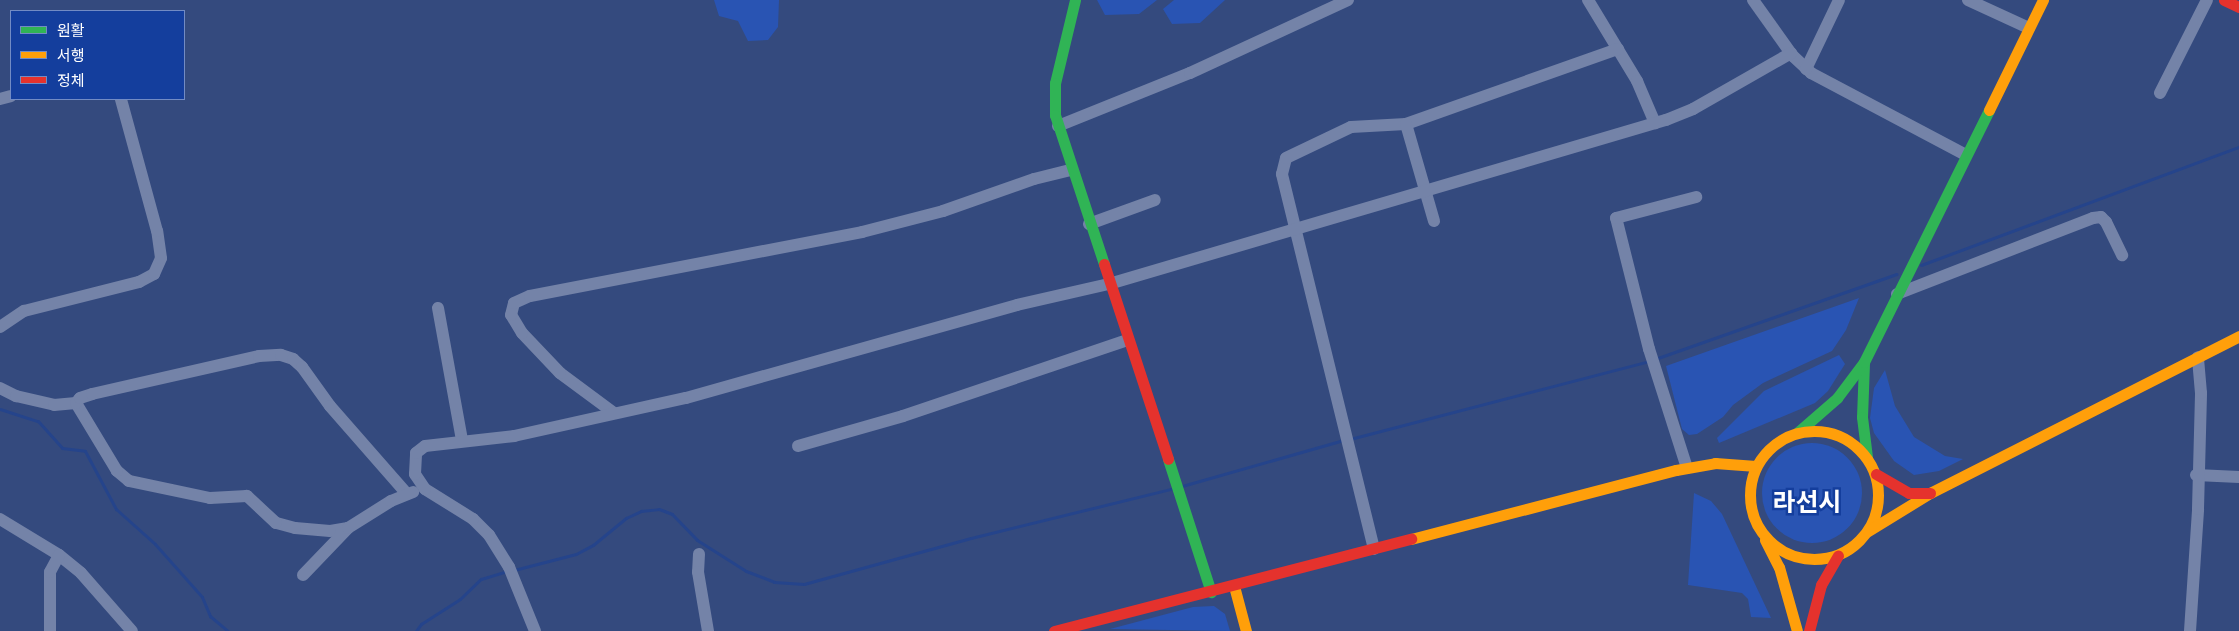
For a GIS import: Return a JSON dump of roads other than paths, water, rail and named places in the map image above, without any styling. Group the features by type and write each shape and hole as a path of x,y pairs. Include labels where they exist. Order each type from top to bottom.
{"main road":[{"path":"1075,0 1055,83 1058,126 1211,592"},
{"path":"1797,631 1779,567 1753,518 1749,501 1756,466 1767,450 1798,432 1837,398 1864,362 1914,258 2044,0"},
{"path":"2224,0 2239,7"},
{"path":"1762,534 1777,549 1796,557 1817,560 1838,555 1855,545 1868,531 1930,493 2239,336"},
{"path":"1864,362 1862,417 1866,456"},
{"path":"1798,432 1817,430 1836,434 1853,443 1866,456 1876,474 1879,493 1876,513 1868,531"},
{"path":"1054,631 1687,468 1715,463 1756,466"},
{"path":"1876,474 1909,493 1930,493"},
{"path":"1809,631 1821,585 1838,555"},
{"path":"1234,586 1246,631"}],"street":[{"path":"1058,126 1190,73 1348,0"},
{"path":"1588,0 1637,81 1656,123"},
{"path":"1753,0 1791,53 1806,69 1966,155"},
{"path":"1806,69 1839,0"},
{"path":"1968,0 2029,28"},
{"path":"2160,93 2207,0"},
{"path":"1374,549 1344,434 1282,174 1286,158 1351,127 1406,124 1618,49"},
{"path":"535,631 511,572 489,535 473,519 425,489 413,465 416,453 425,446 462,440 514,436 686,398 1017,305 1109,284 1656,123 1694,109 1791,53"},
{"path":"0,327 24,311 139,282 154,274 161,258 157,231 121,100"},
{"path":"1406,124 1434,221"},
{"path":"614,413 560,373 522,333 511,316 514,303 539,294 862,232 943,212 1034,179 1071,170"},
{"path":"1687,468 1649,349 1616,218 1696,197"},
{"path":"1089,224 1155,200"},
{"path":"1897,294 2093,218 2101,217 2106,222 2122,255"},
{"path":"438,308 462,440"},
{"path":"798,446 903,416 1128,340"},
{"path":"0,388 16,396 54,405 76,403 80,398 92,394 260,356 281,355 293,359 302,367 330,406 407,494"},
{"path":"2190,631 2198,510 2196,475 2201,393 2198,357"},
{"path":"76,403 117,472 129,481 210,498 247,496 276,522 295,528 330,531 348,528"},
{"path":"2196,475 2239,477"},
{"path":"303,574 348,528 407,494 425,489"},
{"path":"0,519 59,555 81,573 132,631"},
{"path":"700,554 700,596 708,631"},
{"path":"50,631 50,572 59,555"}],"waterway":[{"path":"1921,265 2239,147"},
{"path":"1655,359 1897,274"},
{"path":"1350,439 1649,361"},
{"path":"0,409 38,421 62,448 85,451 116,509 155,544 202,597 210,616 228,631"},
{"path":"1182,486 1344,440"},
{"path":"514,570 576,554 593,545 626,518 641,511 659,509 672,514 697,540 746,571 774,582 804,584 971,538 1171,489"},
{"path":"416,631 421,624 460,599 481,579 508,571"}],"district":[{"name":"라선시","path":"1807,502"}]}
